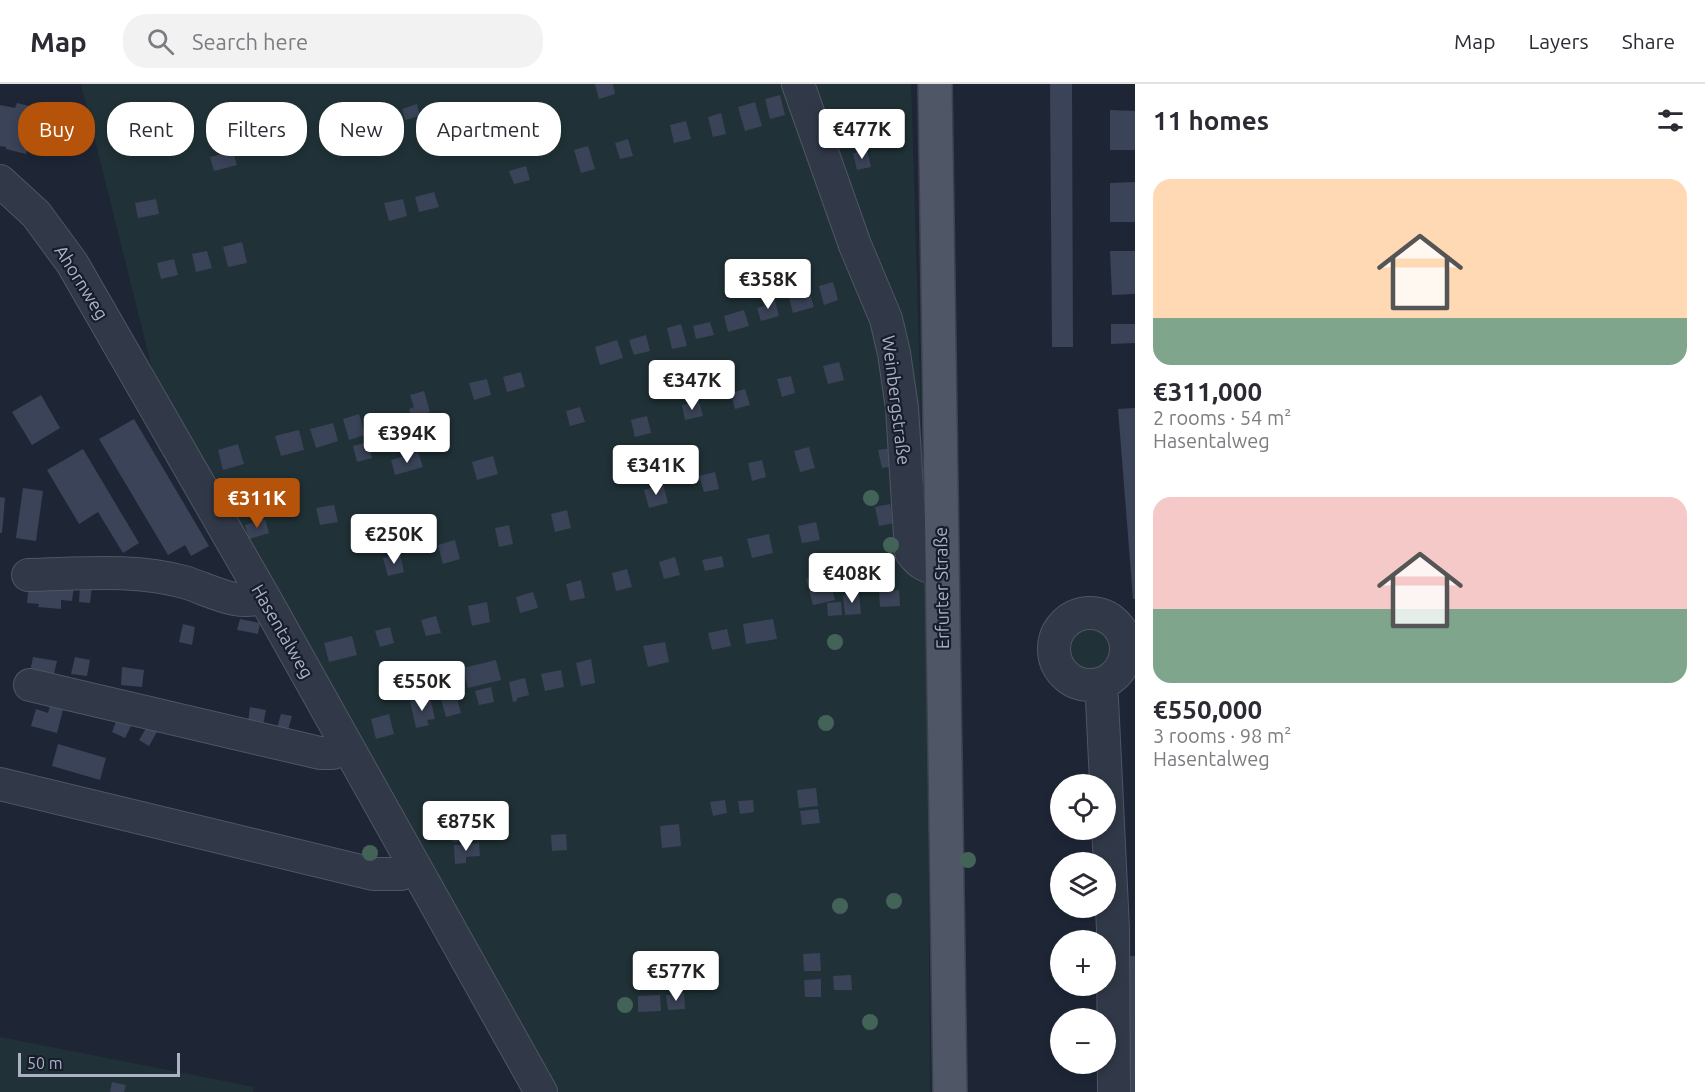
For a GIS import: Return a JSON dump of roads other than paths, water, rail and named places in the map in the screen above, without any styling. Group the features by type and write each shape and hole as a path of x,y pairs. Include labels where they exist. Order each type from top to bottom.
{"main road":[{"name":"Erfurter Straße","path":"935,84 950,1092"}],"street":[{"name":"Weinbergstraße","path":"798,84 855,244 886,319 894,353 902,408 911,552 919,563 930,568 941,568"},
{"name":"Ahornweg","path":"0,181 18,195 59,243 108,323 147,396"},
{"name":"Hasentalweg","path":"147,396 264,597 541,1092"},
{"path":"28,575 124,573 183,582 235,600 252,601 264,597"},
{"path":"1088,614 1105,617 1117,626 1130,645 1118,671 1110,679 1100,684 1090,685 1073,681 1060,668 1054,651 1058,633 1071,620 1088,614"},
{"path":"1100,684 1124,929 1114,1092"},
{"path":"30,685 320,753 333,753 347,746"},
{"path":"0,784 373,874 401,874 415,868"}]}
